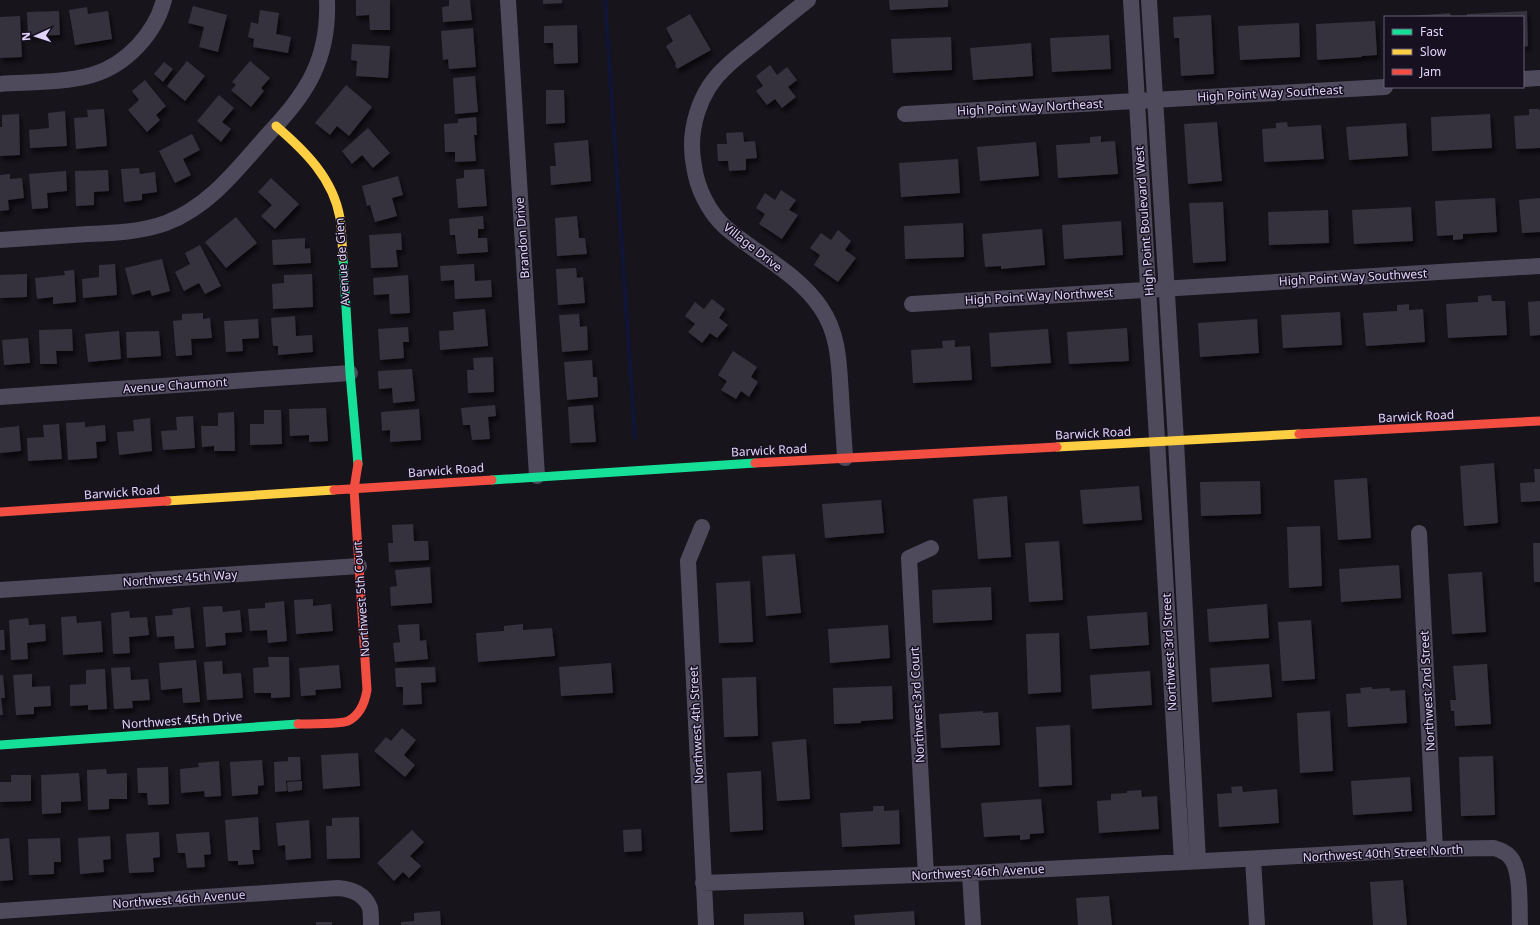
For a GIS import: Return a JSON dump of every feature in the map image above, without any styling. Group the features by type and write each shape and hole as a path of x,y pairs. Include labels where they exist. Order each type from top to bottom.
{"street":[{"path":"0,84 75,79 110,67 126,57 140,44 151,29 164,0"},
{"path":"0,240 123,232 145,229 166,223 186,214 204,202 221,187 276,126 303,93 313,74 321,53 326,32 326,0"},
{"name":"Brandon Drive","path":"508,0 537,476"},
{"name":"Village Drive","path":"808,0 725,67 713,82 703,98 696,116 692,139 692,158 695,176 702,194 711,210 719,220 738,238 796,281 822,308 836,343 839,362 845,458"},
{"name":"High Point Boulevard West","path":"1130,0 1158,442"},
{"name":"High Point Boulevard West","path":"1149,0 1176,441"},
{"path":"1524,79 1540,78"},
{"name":"High Point Way Southeast","path":"1155,100 1384,87"},
{"name":"High Point Way Northeast","path":"905,114 1155,100"},
{"name":"Avenue de Gien","path":"276,126 318,166 328,182 336,200 340,218 354,421 348,444 349,469 354,489"},
{"name":"High Point Way Southwest","path":"1166,289 1540,266"},
{"name":"High Point Way Northwest","path":"912,304 1166,289"},
{"name":"Avenue Chaumont","path":"0,397 350,373"},
{"name":"Barwick Road","path":"0,512 537,476 1540,421"},
{"name":"Northwest 3rd Street","path":"1176,441 1198,861"},
{"name":"Northwest 3rd Street","path":"1158,442 1182,862"},
{"name":"Northwest 5th Court","path":"354,489 367,690 366,700 362,709"},
{"name":"Northwest 4th Street","path":"702,527 688,561 706,925"},
{"name":"Northwest 2nd Street","path":"1419,533 1436,849"},
{"name":"Northwest 3rd Court","path":"926,875 909,558 931,548"},
{"name":"Northwest 45th Way","path":"0,590 359,566"},
{"name":"Northwest 45th Drive","path":"0,745 347,721 362,709"},
{"name":"Northwest 40th Street North","path":"1253,859 1436,849 1494,848 1503,851 1510,857 1515,865 1517,874 1520,925"},
{"path":"1253,859 1257,925"},
{"name":"Northwest 46th Avenue","path":"703,883 926,875 1253,859"},
{"path":"970,873 973,925"},
{"name":"Northwest 46th Avenue","path":"0,911 338,888 349,889 358,893 365,900 370,909 371,925"}],"building":[{"path":"356,0 390,0 390,30 370,30 369,15 356,16"},
{"path":"449,0 470,0 472,20 443,22 442,7 449,6"},
{"path":"543,0 562,0 562,3 543,4"},
{"path":"889,0 948,0 948,7 890,10"},
{"path":"193,6 227,15 218,52 199,47 204,27 188,23"},
{"path":"87,7 88,14 108,11 112,39 75,45 69,10"},
{"path":"260,10 279,13 276,34 291,37 288,53 253,47 254,39 248,37 251,22 258,24"},
{"path":"59,11 60,35 28,36 27,12"},
{"path":"1527,11 1528,46 1524,47 1524,16 1467,16 1467,14"},
{"path":"1450,13 1451,16 1410,16"},
{"path":"690,14 711,50 677,69 676,64 666,46 673,41 666,28"},
{"path":"1211,15 1214,74 1181,76 1179,38 1174,38 1173,17"},
{"path":"20,16 22,57 0,58 0,17"},
{"path":"1375,21 1377,55 1317,60 1316,24"},
{"path":"1299,23 1300,57 1240,60 1238,26"},
{"path":"577,25 578,63 554,64 553,43 544,43 544,26"},
{"path":"473,28 476,67 449,69 448,59 443,60 441,31"},
{"path":"1109,35 1111,69 1052,72 1050,38"},
{"path":"951,37 952,70 893,73 891,39"},
{"path":"1031,43 1033,76 973,80 970,48"},
{"path":"352,44 390,46 388,78 356,76 357,61 351,60"},
{"path":"187,61 205,76 185,101 167,86"},
{"path":"250,61 270,78 261,88 264,91 251,107 231,90 236,85 232,82"},
{"path":"164,62 173,69 163,82 154,74"},
{"path":"770,65 777,75 787,67 797,80 788,87 796,97 782,108 775,99 767,105 756,91 763,86 756,76"},
{"path":"475,76 478,112 455,114 453,78"},
{"path":"145,80 166,106 156,115 160,120 147,132 128,110 139,100 132,91"},
{"path":"346,85 372,107 349,136 337,126 330,135 315,123"},
{"path":"546,90 564,90 565,123 546,124"},
{"path":"219,95 234,108 222,122 231,129 221,142 197,121"},
{"path":"104,109 107,146 76,149 74,118 88,117 87,110"},
{"path":"1529,109 1539,109 1540,111 1540,148 1516,149 1514,116 1529,115"},
{"path":"65,111 67,146 30,148 29,130 49,128 48,113"},
{"path":"19,114 20,155 0,156 0,127 2,127 2,115"},
{"path":"1490,114 1492,148 1432,151 1431,117"},
{"path":"476,117 477,135 474,135 476,161 455,162 455,152 445,152 444,124 458,123 458,119"},
{"path":"1217,122 1222,181 1188,184 1184,124"},
{"path":"1287,122 1288,127 1321,125 1324,159 1264,162 1262,129 1276,128 1276,123"},
{"path":"1406,123 1408,156 1349,160 1346,127"},
{"path":"368,128 390,153 373,168 362,155 352,164 342,151"},
{"path":"743,132 744,142 755,141 757,158 746,159 746,170 729,171 728,161 718,161 717,144 727,144 726,133"},
{"path":"192,134 200,150 183,159 191,175 175,183 159,151"},
{"path":"1101,136 1101,142 1115,141 1118,174 1058,178 1056,145 1090,143 1090,137"},
{"path":"588,140 591,181 551,185 550,166 556,166 554,143"},
{"path":"1036,142 1039,176 980,181 977,147"},
{"path":"958,159 960,193 901,197 899,163"},
{"path":"139,168 140,174 155,172 157,192 142,194 142,200 124,202 121,169"},
{"path":"484,169 487,206 458,208 456,179 464,178 464,170"},
{"path":"108,170 109,191 94,192 94,205 76,206 75,171"},
{"path":"66,171 67,191 47,193 48,208 32,209 29,174"},
{"path":"10,174 10,179 22,178 24,198 8,200 9,210 0,211 0,175"},
{"path":"398,176 403,195 392,198 397,216 375,222 370,205 367,206 362,186"},
{"path":"271,178 299,204 275,229 261,216 272,205 258,192"},
{"path":"781,190 796,200 789,210 798,215 782,239 759,224 765,214 756,208 765,193 775,200"},
{"path":"1495,198 1497,232 1463,234 1463,239 1453,240 1453,235 1437,236 1435,201"},
{"path":"1540,198 1540,232 1522,233 1519,200"},
{"path":"1223,202 1226,261 1193,263 1189,203"},
{"path":"1411,207 1413,241 1354,244 1352,210"},
{"path":"1328,210 1329,243 1269,245 1268,212"},
{"path":"483,216 484,229 478,229 478,238 487,238 488,252 457,254 455,235 450,235 449,219"},
{"path":"577,216 579,238 585,238 587,254 557,256 555,218"},
{"path":"236,217 257,243 226,268 205,242"},
{"path":"1121,221 1123,255 1064,259 1062,225"},
{"path":"963,223 964,257 905,259 904,226"},
{"path":"1042,229 1045,265 1001,269 1001,266 985,267 982,234"},
{"path":"838,230 851,241 845,250 856,258 838,282 814,265 820,255 810,248 821,233 831,240"},
{"path":"401,233 402,250 396,250 398,267 371,268 369,235"},
{"path":"305,238 305,249 310,248 311,263 273,265 272,240"},
{"path":"200,245 221,286 205,294 199,283 184,291 175,272 190,264 185,253"},
{"path":"162,259 170,291 152,296 150,290 132,295 125,268"},
{"path":"115,264 117,295 83,298 82,279 99,277 99,265"},
{"path":"474,264 475,281 491,280 492,297 455,299 454,280 441,281 440,266"},
{"path":"576,268 577,278 583,277 585,303 558,305 556,269"},
{"path":"74,270 76,302 53,304 53,297 37,299 35,278 65,275 64,271"},
{"path":"27,274 27,297 0,298 0,275"},
{"path":"312,274 313,307 273,309 272,284 284,283 284,275"},
{"path":"408,275 410,313 390,314 389,294 374,295 373,278"},
{"path":"1491,295 1492,301 1505,301 1507,335 1448,338 1446,304 1478,302 1478,296"},
{"path":"712,299 725,309 719,318 728,325 717,338 710,333 702,343 688,332 695,324 685,316 695,302 704,309"},
{"path":"1540,301 1540,335 1530,336 1528,302"},
{"path":"1409,304 1409,310 1423,309 1425,342 1366,346 1363,313 1397,311 1397,305"},
{"path":"485,309 488,346 440,350 439,331 454,330 453,312"},
{"path":"1340,312 1342,345 1283,348 1281,315"},
{"path":"203,313 203,319 210,318 212,338 191,339 192,355 176,356 173,321 182,320 182,314"},
{"path":"579,314 580,327 587,326 588,350 562,352 559,315"},
{"path":"295,316 296,336 312,335 313,352 278,355 278,346 273,346 271,318"},
{"path":"258,319 259,338 242,339 243,351 226,352 224,321"},
{"path":"1257,319 1259,353 1200,357 1198,323"},
{"path":"408,327 409,342 403,342 404,358 380,360 378,329"},
{"path":"1127,328 1129,361 1069,364 1067,332"},
{"path":"72,329 73,351 56,351 57,364 40,364 39,330"},
{"path":"1048,329 1051,363 991,367 989,333"},
{"path":"119,331 121,359 88,362 85,334"},
{"path":"159,331 161,356 127,358 126,332"},
{"path":"28,338 30,363 4,365 2,340"},
{"path":"955,340 955,347 970,346 972,380 913,383 911,350 943,348 942,341"},
{"path":"733,351 757,367 751,377 758,382 749,397 741,391 736,399 721,390 727,381 718,375"},
{"path":"493,357 494,392 468,393 467,370 474,370 473,358"},
{"path":"592,360 593,377 597,377 598,397 567,400 564,362"},
{"path":"412,369 415,401 393,403 392,388 379,389 378,371"},
{"path":"495,405 496,416 488,417 490,439 472,440 470,425 463,425 461,408"},
{"path":"593,405 596,442 570,443 568,407"},
{"path":"326,408 328,441 309,442 309,435 290,436 289,409"},
{"path":"419,409 421,440 390,442 390,430 382,431 381,412"},
{"path":"264,410 281,410 282,444 250,445 250,424 264,424"},
{"path":"234,412 235,451 214,451 214,446 202,447 201,426 218,426 218,413"},
{"path":"193,416 195,448 163,450 161,431 177,430 176,417"},
{"path":"150,418 152,451 119,455 117,432 134,431 133,420"},
{"path":"85,422 85,427 105,425 106,441 96,442 97,458 68,460 66,423"},
{"path":"59,424 62,459 28,461 27,438 44,437 43,425"},
{"path":"19,426 21,451 0,453 0,428"},
{"path":"1494,463 1498,523 1464,526 1460,466"},
{"path":"1534,469 1540,469 1540,501 1521,502 1520,483 1535,482"},
{"path":"1367,478 1371,538 1338,540 1334,480"},
{"path":"1260,481 1261,514 1201,516 1200,482"},
{"path":"1139,486 1142,520 1083,524 1080,490"},
{"path":"1007,496 1011,557 978,559 973,499"},
{"path":"881,500 884,533 825,538 822,504"},
{"path":"413,524 414,541 428,541 429,560 389,562 388,543 393,543 392,525"},
{"path":"1320,526 1322,586 1289,588 1287,527"},
{"path":"1059,541 1063,600 1029,602 1025,543"},
{"path":"1533,543 1540,543 1540,582 1534,582"},
{"path":"795,554 801,613 766,616 762,556"},
{"path":"1399,565 1401,598 1341,602 1339,569"},
{"path":"430,567 432,603 391,606 390,587 397,586 395,570"},
{"path":"1482,572 1486,632 1452,634 1448,574"},
{"path":"750,581 753,642 719,643 716,583"},
{"path":"991,587 992,620 933,623 932,590"},
{"path":"313,599 313,606 331,604 333,631 296,634 294,600"},
{"path":"284,601 287,641 268,643 267,630 250,631 248,609 265,608 265,603"},
{"path":"1267,604 1269,638 1209,642 1207,609"},
{"path":"222,606 223,612 240,610 242,632 225,633 226,645 206,647 203,607"},
{"path":"190,607 194,648 175,649 174,636 157,637 155,616 173,615 172,609"},
{"path":"129,611 130,618 147,617 149,635 129,637 130,653 113,654 111,613"},
{"path":"1147,612 1149,645 1090,649 1087,616"},
{"path":"76,616 77,623 101,621 103,652 63,655 61,617"},
{"path":"28,618 29,625 45,624 46,641 27,643 28,659 11,660 9,620"},
{"path":"1311,620 1315,679 1282,681 1278,622"},
{"path":"419,624 420,641 426,640 428,659 395,662 393,643 400,642 398,625"},
{"path":"523,624 523,630 552,628 555,656 478,662 476,633 504,631 504,626"},
{"path":"888,625 890,658 830,663 828,629"},
{"path":"0,630 4,630 5,650 0,650"},
{"path":"1059,633 1061,692 1028,694 1026,634"},
{"path":"268,657 289,657 290,697 271,698 271,693 254,693 253,668 269,667"},
{"path":"196,660 200,702 183,703 182,688 161,690 159,663"},
{"path":"222,661 223,674 241,673 243,698 207,700 204,662"},
{"path":"611,663 613,693 561,696 559,667"},
{"path":"1269,664 1272,697 1212,702 1210,668"},
{"path":"1487,664 1491,724 1455,726 1454,711 1451,711 1450,700 1456,700 1453,666"},
{"path":"339,665 341,688 315,690 316,695 301,696 299,668"},
{"path":"130,667 131,680 148,679 150,700 132,701 133,708 114,709 111,668"},
{"path":"435,667 436,682 421,683 422,704 403,705 403,687 396,687 395,668"},
{"path":"105,669 107,709 88,710 88,705 70,706 70,685 86,684 86,670"},
{"path":"1150,671 1152,705 1092,709 1090,675"},
{"path":"32,674 32,687 50,686 51,706 34,707 34,714 16,715 13,675"},
{"path":"0,675 3,675 5,698 1,698 3,715 0,715"},
{"path":"756,677 758,736 724,737 722,678"},
{"path":"892,686 893,719 861,721 861,723 834,724 833,688"},
{"path":"1372,687 1372,689 1390,688 1390,691 1405,690 1407,723 1348,727 1346,694 1361,693 1360,688"},
{"path":"983,711 983,713 998,712 1000,745 941,748 939,714"},
{"path":"1330,711 1333,771 1300,773 1297,713"},
{"path":"1070,725 1072,785 1039,787 1036,727"},
{"path":"402,728 416,740 404,755 415,765 405,777 374,751 386,737 391,741"},
{"path":"806,739 810,799 777,801 772,742"},
{"path":"358,753 360,786 323,789 321,755"},
{"path":"1493,756 1495,815 1461,816 1459,757"},
{"path":"288,757 300,757 301,780 286,781 287,791 275,792 274,762 288,761"},
{"path":"262,760 264,785 258,786 258,794 232,796 230,762"},
{"path":"219,761 221,796 205,797 204,791 181,793 180,769 199,767 198,763"},
{"path":"168,767 169,804 148,805 147,793 138,793 137,768"},
{"path":"106,769 107,774 127,773 127,799 109,799 109,809 88,810 87,770"},
{"path":"761,771 763,830 730,832 727,773"},
{"path":"79,773 81,801 61,802 61,813 42,814 41,775"},
{"path":"11,775 31,775 31,801 0,802 0,782 11,782"},
{"path":"1410,777 1412,811 1353,815 1351,781"},
{"path":"302,781 302,790 288,792 287,782"},
{"path":"1242,786 1243,792 1277,789 1279,823 1219,827 1217,794 1232,793 1231,787"},
{"path":"1141,790 1142,797 1157,796 1159,829 1099,833 1097,801 1111,800 1111,794"},
{"path":"1041,799 1044,833 1030,834 1030,839 1020,840 1020,835 984,837 981,803"},
{"path":"873,806 884,806 884,811 899,810 900,844 842,847 840,813 873,811"},
{"path":"258,817 260,850 252,850 254,864 238,865 238,861 228,861 225,820"},
{"path":"359,817 360,858 327,859 326,826 332,826 332,818"},
{"path":"309,820 311,858 286,860 285,845 278,846 276,823"},
{"path":"641,829 642,851 624,852 623,830"},
{"path":"412,830 424,842 410,856 421,866 409,878 403,872 394,881 377,863"},
{"path":"159,832 160,857 153,858 154,872 129,873 126,834"},
{"path":"209,832 211,854 204,855 205,867 187,868 185,853 178,853 176,834"},
{"path":"110,836 111,859 103,860 104,872 80,874 78,838"},
{"path":"9,838 13,880 0,881 0,839"},
{"path":"60,838 61,862 54,862 54,874 29,875 28,839"},
{"path":"1403,880 1407,925 1373,925 1370,882"},
{"path":"1109,896 1112,925 1078,925 1076,898"},
{"path":"440,911 441,925 401,925 401,922 414,921 414,913"},
{"path":"914,911 915,925 855,925 854,915"},
{"path":"803,912 804,925 744,925 744,914"},
{"path":"316,922 332,922 332,925 316,925"}],"waterway":[{"path":"605,0 635,438"}],"traffic: fast":[{"path":"343,258 350,373 358,464"},
{"path":"492,480 755,463"},
{"path":"0,745 298,724"}],"traffic: slow":[{"path":"276,126 297,145 316,166 331,190 340,218 343,258"},
{"path":"1057,447 1299,434"},
{"path":"167,501 334,490"}],"traffic: jam":[{"path":"1299,434 1540,421"},
{"path":"755,463 1057,447"},
{"path":"298,724 348,721 359,712 366,695 367,690 354,489 358,464"},
{"path":"334,490 492,480"},
{"path":"0,512 167,501"}]}
